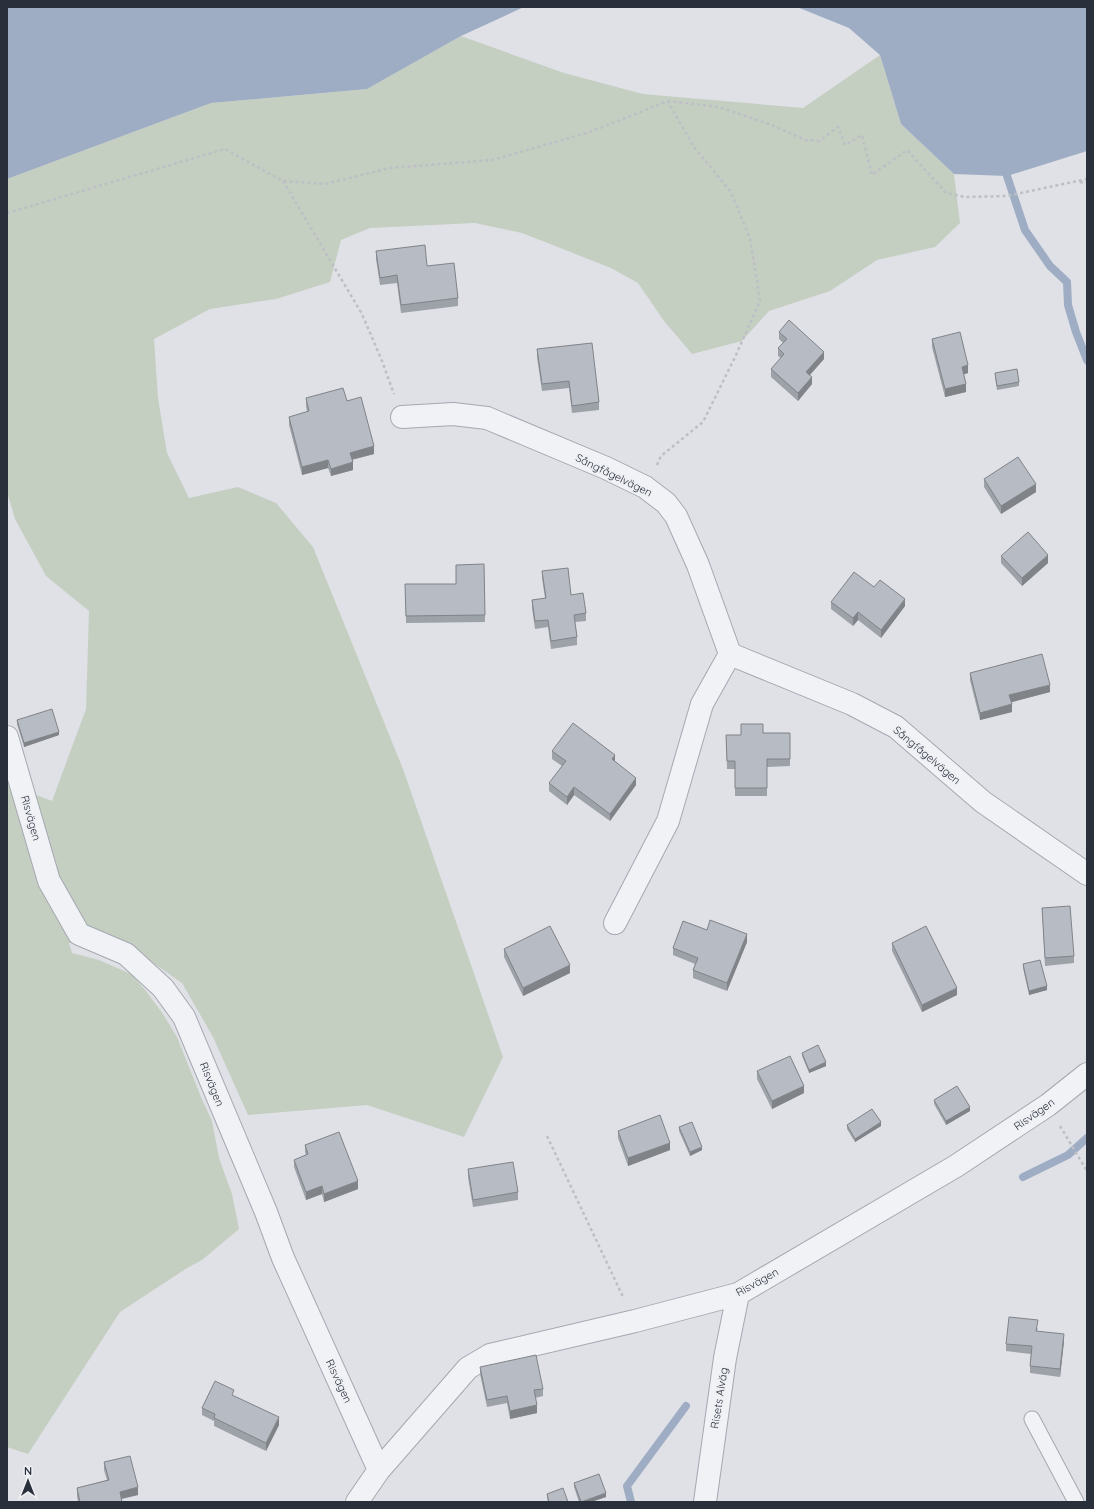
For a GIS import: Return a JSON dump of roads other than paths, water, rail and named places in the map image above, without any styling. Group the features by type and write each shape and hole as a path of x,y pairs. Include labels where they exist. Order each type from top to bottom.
{"street":[{"name":"Sångfågelvägen","path":"402,417 453,414 487,418 606,468 645,488 666,503 676,516 698,564 730,654 852,704 896,728 983,802 1087,874"},
{"path":"615,923 668,821 702,704 730,654"},
{"name":"Risvägen","path":"7,736 49,881 78,934 126,954 163,988 184,1017 266,1212 283,1258 380,1470"},
{"name":"Risvägen","path":"357,1502 380,1470 468,1368 490,1355 634,1321 738,1294 956,1166 1048,1105 1087,1074"},
{"name":"Risets Alväg","path":"705,1502 723,1373 738,1294"}],"lane":[{"path":"1032,1419 1076,1502"}],"water":[{"path":"7,7 524,7 461,36 367,89 211,103 7,179"},
{"path":"797,7 1087,7 1087,151 1007,176 954,174 901,124 880,55 849,28"}],"waterway":[{"path":"1007,176 1025,230 1050,266 1067,282 1068,305 1076,332 1087,360"},
{"path":"1023,1177 1068,1155 1087,1138"},
{"path":"631,1502 627,1486 686,1406"}]}
